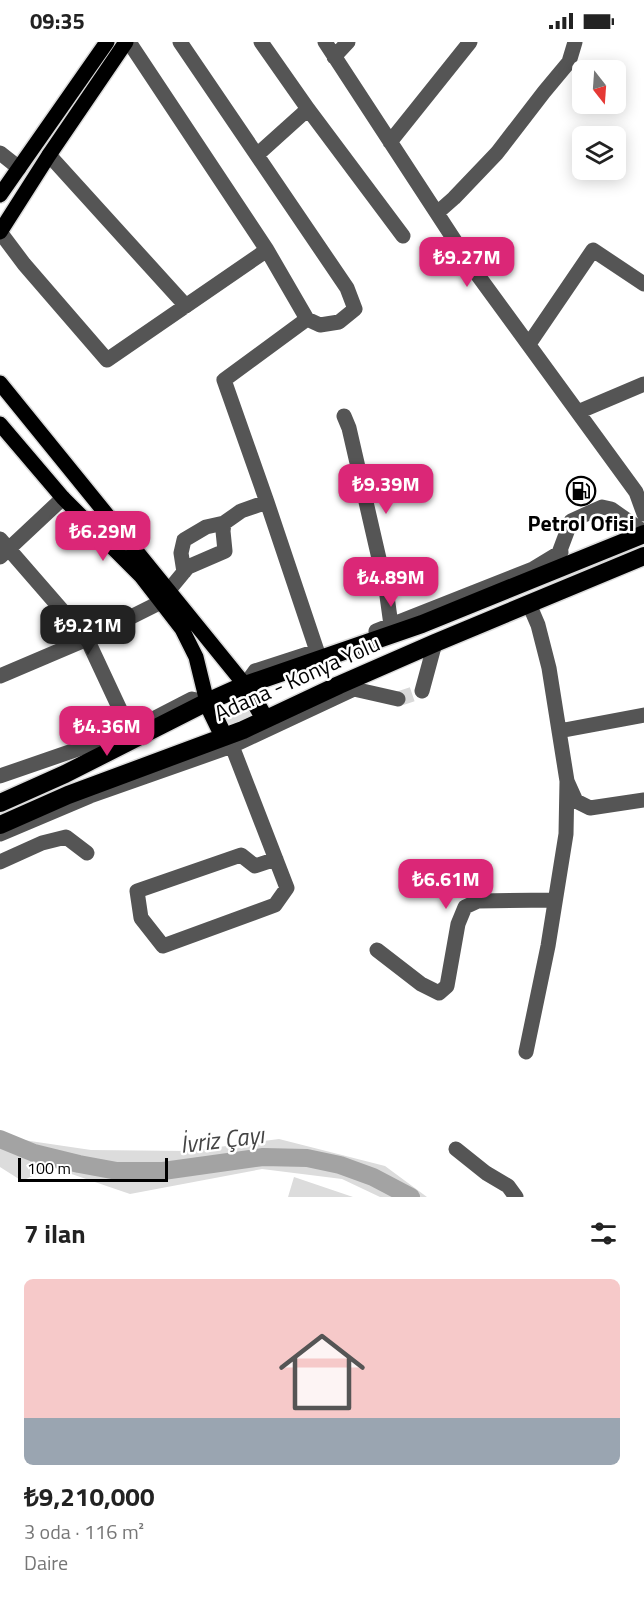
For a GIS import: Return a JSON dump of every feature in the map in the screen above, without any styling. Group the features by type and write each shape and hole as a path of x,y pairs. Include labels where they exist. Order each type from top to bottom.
{"highway":[{"path":"0,803 65,774 245,685 422,624 644,533"},
{"name":"Adana - Konya Yolu","path":"0,825 68,795 228,742 265,719 346,687 435,643 644,556"},
{"path":"245,685 265,719"},
{"path":"207,702 228,742"}],"main road":[{"path":"0,195 107,42"},
{"path":"0,232 49,155 128,42"},
{"path":"0,383 165,596 245,685"},
{"path":"0,424 63,498 141,576 165,596 196,657 207,702"}],"street":[{"path":"128,42 267,250 307,319 320,326 339,322 355,309 347,288 180,42"},
{"path":"261,42 403,236"},
{"path":"325,42 474,270 636,492 644,514"},
{"path":"334,57 348,42"},
{"path":"390,142 470,42"},
{"path":"569,62 575,42"},
{"path":"436,213 454,198 497,153 585,42"},
{"path":"256,155 308,109"},
{"path":"0,153 18,168"},
{"path":"49,155 186,306"},
{"path":"0,232 24,264 107,360 267,250"},
{"path":"529,344 593,250 644,284"},
{"path":"307,319 224,380 317,651"},
{"path":"578,412 644,384"},
{"path":"344,416 350,428 379,556 391,626"},
{"path":"63,498 3,548 87,639 130,731"},
{"path":"184,572 181,553 184,540 207,527 224,523 241,511 267,502"},
{"path":"551,573 571,522 602,507 611,509 644,533"},
{"path":"0,676 87,639 165,596 188,567 225,551 222,531 224,523"},
{"path":"245,685 255,671 391,626 533,569 561,552"},
{"path":"526,1052 548,946 566,834 567,781 549,668 538,625 529,604"},
{"path":"422,691 435,643"},
{"path":"0,834 228,742 346,687 398,699"},
{"path":"0,776 130,731 192,699 207,702"},
{"path":"559,731 644,715"},
{"path":"228,742 276,860 287,888 275,905 163,946 141,918 137,891 241,855 255,866 276,860"},
{"path":"567,781 576,801 590,808 644,800"},
{"path":"0,862 42,843 66,837 87,853"},
{"path":"377,950 421,984 439,993 447,986 458,924 465,907 478,901 555,900"},
{"path":"456,1149 486,1173 508,1186 516,1197"}],"shaded area":[{"path":"237,700 246,704 250,713 246,722 237,726 228,722 224,713 228,704"},
{"path":"0,1135 91,1150 189,1151 279,1139 385,1166 427,1197 380,1197 342,1179 262,1169 130,1194 51,1167 22,1181 0,1167"},
{"path":"294,1177 353,1197 288,1197"}],"waterway":[{"name":"İvriz Çayı","path":"0,1139 34,1153 117,1171 163,1171 263,1157 307,1158 340,1165 373,1177 411,1197"}],"tunnel":[{"path":"398,699 422,691"}],"place":[{"name":"Petrol Ofisi","path":"581,491"}]}
